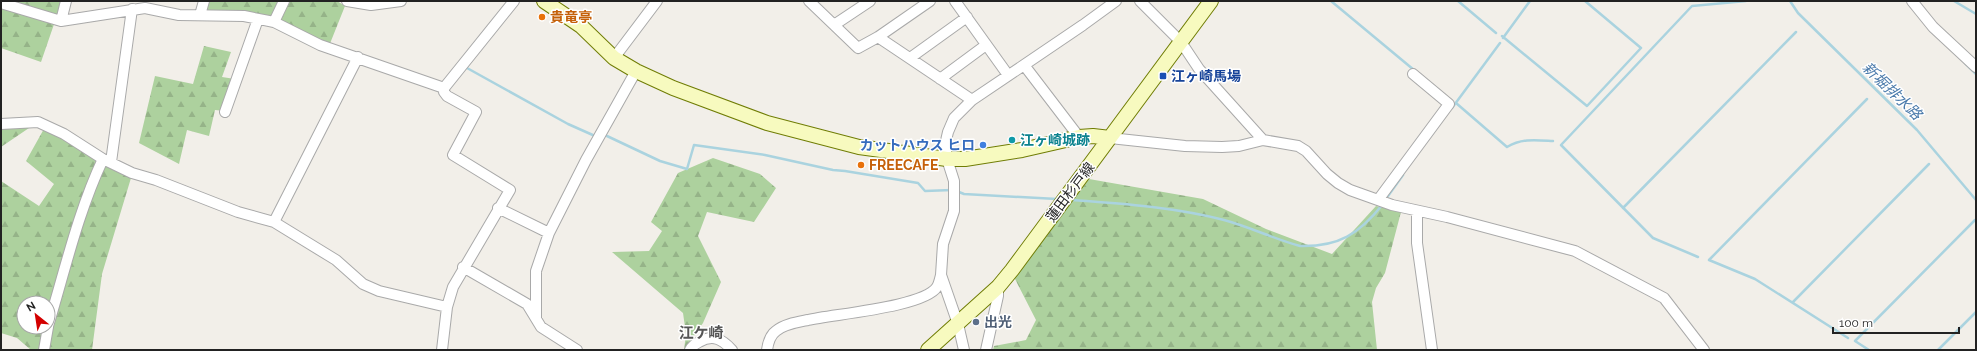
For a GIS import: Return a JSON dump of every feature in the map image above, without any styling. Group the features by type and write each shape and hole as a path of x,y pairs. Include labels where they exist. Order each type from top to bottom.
{"street":[{"path":"61,21 66,1"},
{"path":"200,15 204,1"},
{"path":"274,22 284,1"},
{"path":"346,1 372,5 401,1"},
{"path":"444,88 514,1"},
{"path":"544,1 581,26 614,58 636,71 673,88 767,123 859,148 947,159 978,158 1079,137 1093,136 1185,146 1239,146 1263,140 1298,146 1306,151 1338,183 1378,200 1575,251 1664,298 1704,350"},
{"path":"614,58 657,1"},
{"path":"809,1 858,48 878,37 930,1"},
{"path":"834,25 870,1"},
{"path":"956,1 1008,75"},
{"path":"767,350 770,339 775,331 785,326 830,315 870,310 918,300 930,294 938,287 941,276 942,244 954,211 954,181 947,159 945,145 948,132 954,118 972,100 1084,25 1116,1"},
{"path":"1140,1 1181,42 1199,69 1263,140"},
{"name":"蓮田杉戸線","path":"928,350 998,286 1211,1"},
{"path":"1912,1 1932,28 1976,67"},
{"path":"1,3 61,21 132,9 146,4 179,15 244,16 274,22 320,45 444,88"},
{"path":"56,298 77,223 92,183 107,161 132,9"},
{"path":"910,58 967,17"},
{"path":"225,112 258,19"},
{"path":"878,37 972,100"},
{"path":"940,79 986,45"},
{"path":"274,222 358,58"},
{"path":"1024,65 1079,137"},
{"path":"536,318 536,272 549,233 586,160 636,71"},
{"path":"1378,200 1449,104 1413,74"},
{"path":"442,350 446,307 453,287 463,267 510,190 453,155 476,112 447,96 444,92 444,88"},
{"path":"1,124 38,122 64,134 107,161 132,173 238,212 274,222 336,260 363,284 379,291 446,307"},
{"path":"498,208 549,233"},
{"path":"1417,210 1417,243 1432,350"},
{"path":"463,267 527,304 541,327 577,350"},
{"path":"941,276 958,324 964,350"},
{"path":"986,350 998,296 998,286"},
{"path":"44,350 46,335"},
{"path":"690,350 692,346 707,338 716,337 724,341 732,350"}],"green space":[{"path":"1,1 62,1 41,62 1,48"},
{"path":"206,1 337,1 345,6 329,46 279,21 204,11"},
{"path":"204,46 231,52 222,77 235,79 225,111 215,110 209,136 187,130 179,164 139,143 155,76 193,84"},
{"path":"45,127 131,178 102,274 92,350 31,350 17,338 1,333 1,181 39,206 54,184 26,161"},
{"path":"1,128 29,128 1,147"},
{"path":"713,158 760,174 776,188 754,222 707,212 698,236 721,282 703,323 684,350 686,334 683,313 612,252 649,251 662,231 651,222 678,173"},
{"path":"1089,179 1203,199 1266,229 1332,254 1376,206 1401,212 1385,273 1376,288 1372,302 1377,350 993,350 994,346 1026,340 1036,320 1014,277"}],"waterway":[{"path":"1331,1 1414,70"},
{"path":"1458,1 1496,33"},
{"path":"1503,38 1530,1"},
{"path":"1502,36 1587,106 1641,48 1585,1"},
{"path":"1698,257 1653,238 1561,145 1692,6 1746,1"},
{"name":"新堀排水路","path":"1790,1 1798,13 1917,130 1976,200"},
{"path":"1954,1 1976,14"},
{"path":"1623,208 1796,32"},
{"path":"1452,108 1500,43"},
{"path":"1965,63 1976,74"},
{"path":"467,68 568,124 595,136"},
{"path":"1848,338 1755,279 1709,260 1867,99"},
{"path":"1456,103 1507,147 1524,141 1553,141"},
{"path":"607,136 660,161 687,169 694,145 765,155 833,170 918,183 925,191 952,190"},
{"path":"1793,302 1929,164"},
{"path":"1388,196 1403,175"},
{"path":"959,192 964,194 1057,199"},
{"path":"1073,200 1187,212 1234,223 1300,246 1326,244 1347,237 1365,223 1383,204"},
{"path":"1869,350 1855,341 1975,220"},
{"path":"1938,350 1976,312"}],"place":[{"name":"貴竜亭","path":"542,17"},
{"name":"江ヶ崎馬場","path":"1163,76"},
{"name":"江ヶ崎城跡","path":"1012,140"},
{"name":"カットハウス ヒロ","path":"983,145"},
{"name":"FREECAFE","path":"861,165"},
{"name":"出光","path":"976,322"}],"district":[{"name":"江ケ崎","path":"701,333"}]}
